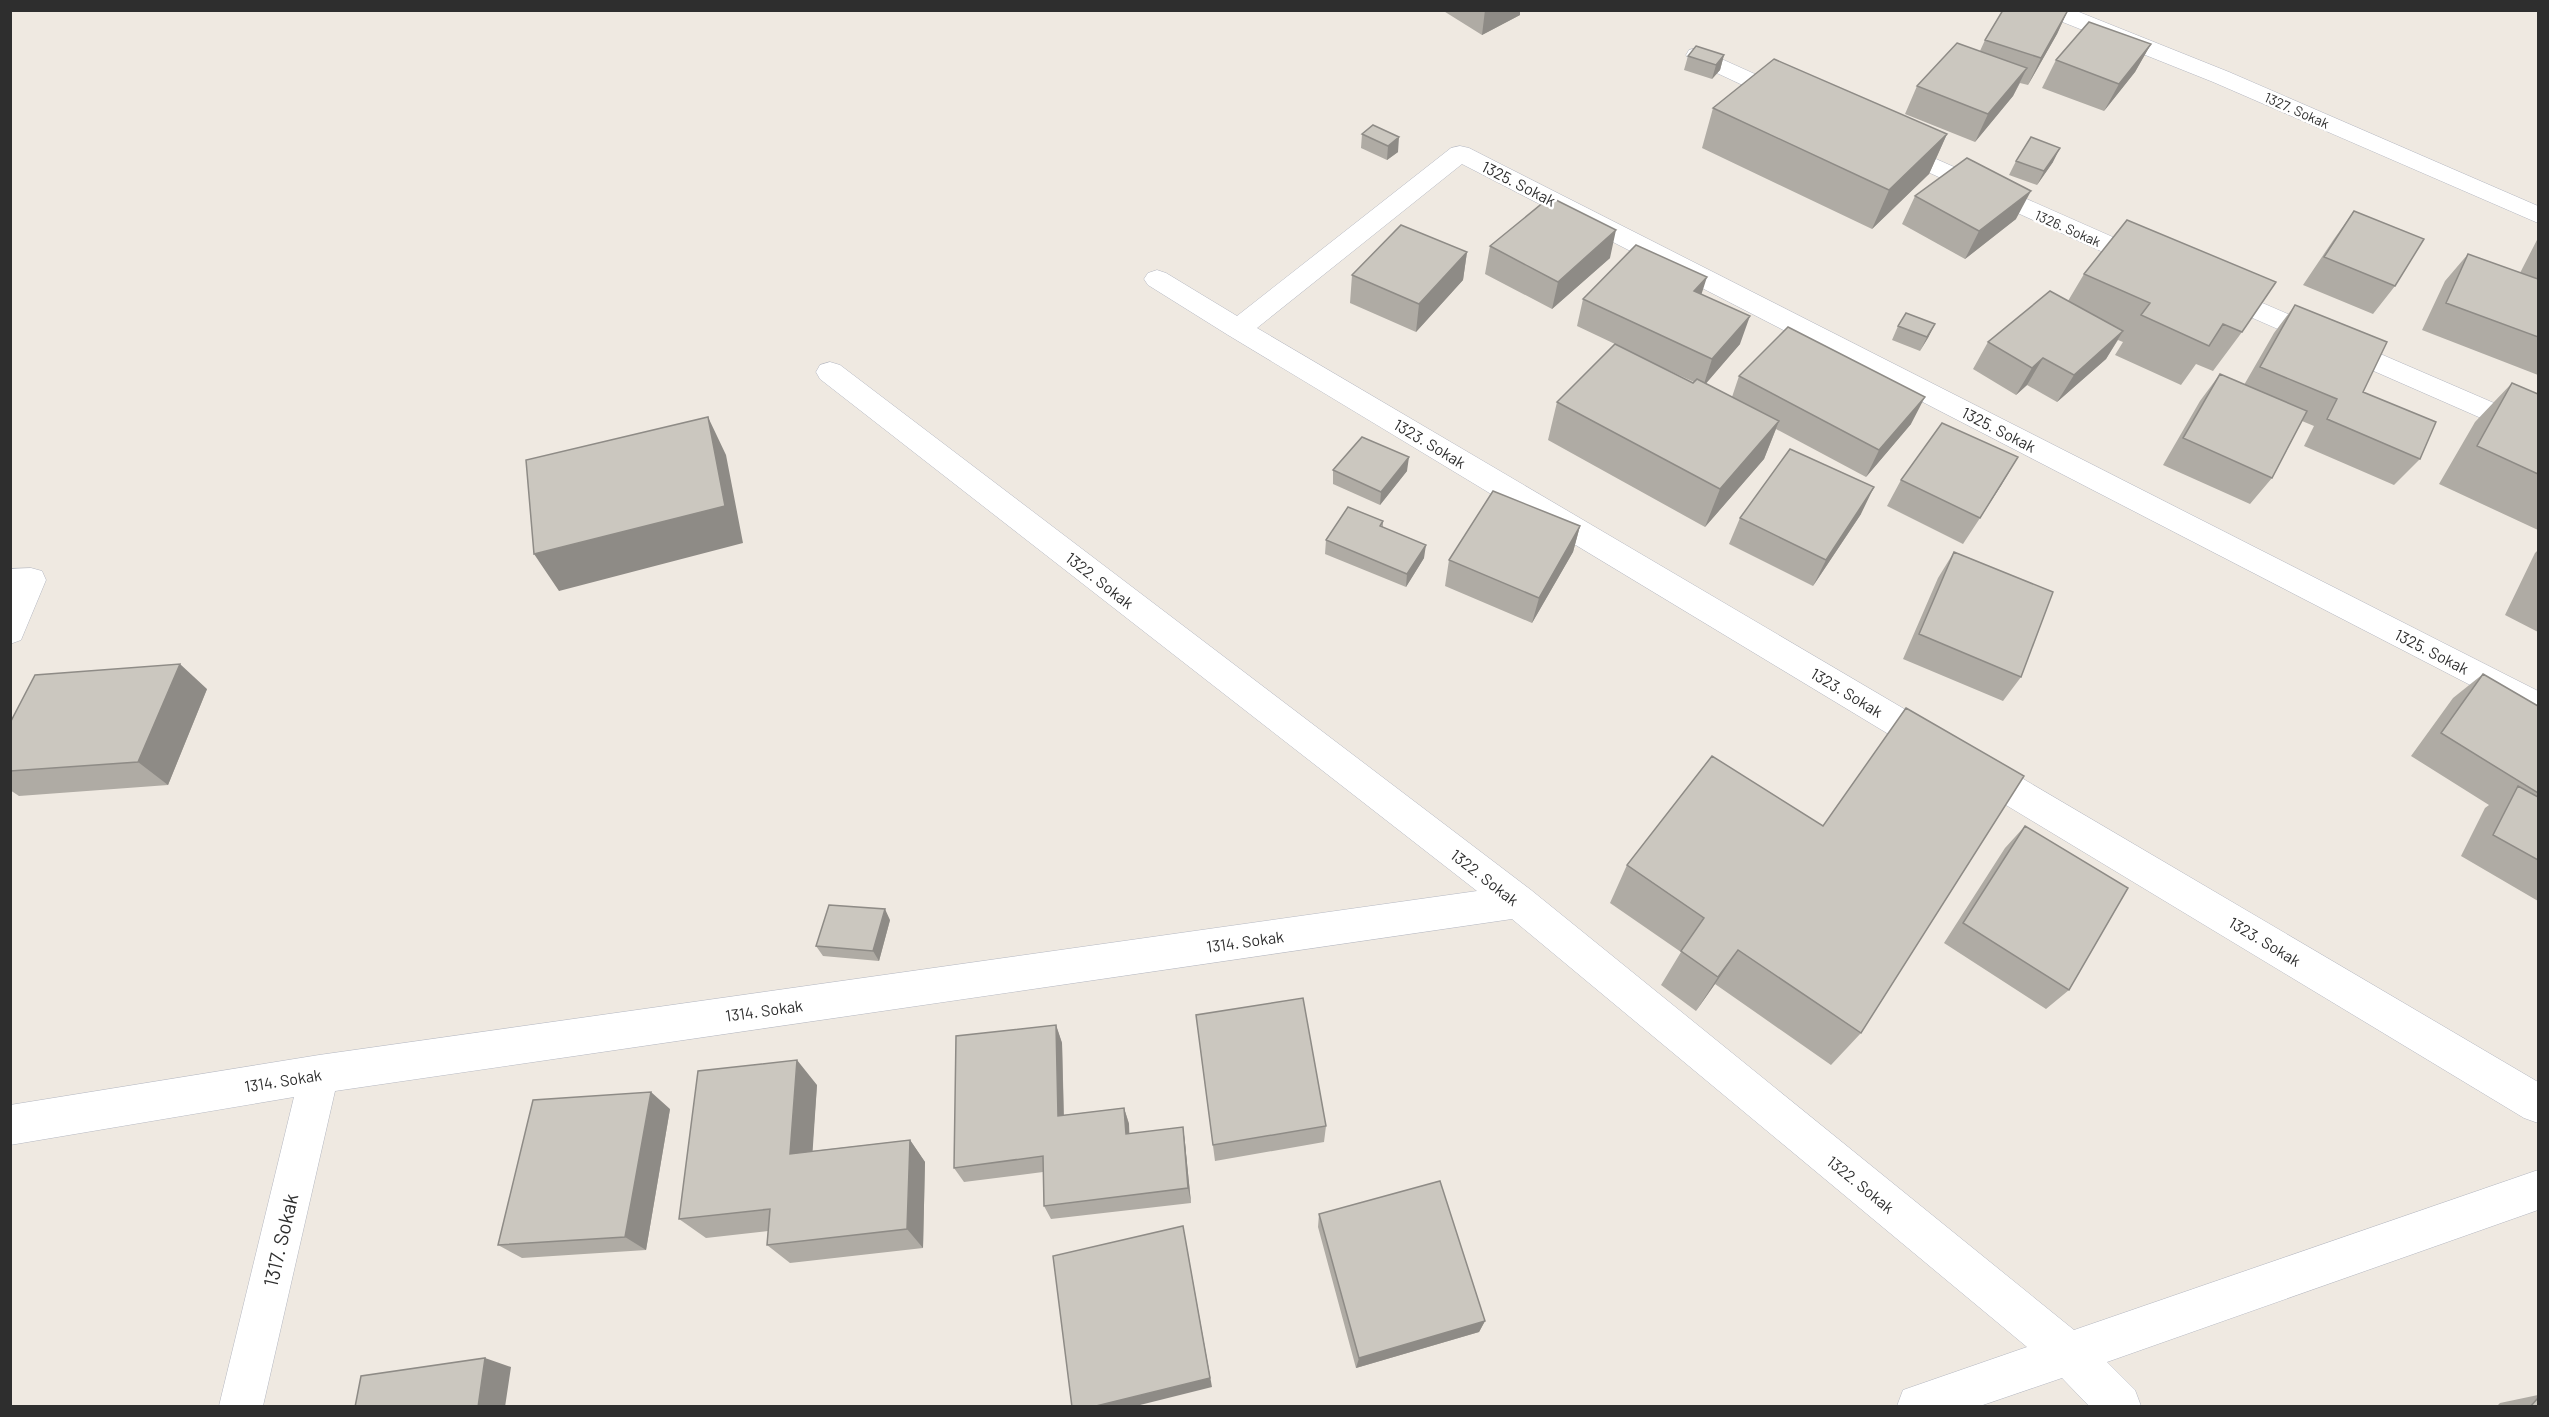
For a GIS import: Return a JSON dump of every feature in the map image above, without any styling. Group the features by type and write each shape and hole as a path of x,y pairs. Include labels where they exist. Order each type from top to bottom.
{"street":[{"name":"1327. Sokak","path":"2053,10 2221,77 2538,215"},
{"path":"1697,55 1813,109"},
{"name":"1326. Sokak","path":"1886,144 2180,277 2538,433"},
{"name":"1325. Sokak","path":"1238,329 1460,153 2538,706"},
{"name":"1323. Sokak","path":"1157,279 2538,1104"},
{"name":"1322. Sokak","path":"830,372 1518,902 2070,1354 2119,1407"},
{"path":"10,581 31,580 10,631"},
{"name":"1314. Sokak","path":"10,1125 319,1074 1518,902"},
{"name":"1317. Sokak","path":"241,1407 319,1074"},
{"path":"1919,1407 2538,1190"}],"building":[{"path":"2003,10 2068,10 2041,58 1985,40"},
{"path":"2089,22 2151,44 2119,84 2056,60"},
{"path":"1957,43 2027,68 1988,114 1917,86"},
{"path":"1696,46 1724,55 1716,65 1688,56"},
{"path":"1774,59 1947,134 1889,190 1713,108"},
{"path":"1373,125 1399,137 1388,146 1362,134"},
{"path":"2031,137 2060,148 2044,171 2016,161"},
{"path":"1967,158 2031,191 1979,231 1915,196"},
{"path":"1550,197 1616,230 1558,282 1490,246"},
{"path":"2354,211 2424,239 2395,286 2324,257"},
{"path":"2127,220 2276,282 2242,332 2223,324 2209,346 2141,315 2150,303 2084,274"},
{"path":"1401,225 1467,252 1419,304 1352,275"},
{"path":"1636,245 1707,277 1694,291 1750,316 1712,359 1583,299"},
{"path":"2468,254 2538,279 2538,337 2446,303"},
{"path":"2050,291 2123,331 2074,375 2043,358 2032,368 1988,342"},
{"path":"2295,305 2387,342 2363,392 2436,422 2420,459 2327,419 2337,399 2260,367"},
{"path":"1906,313 1935,324 1927,337 1898,326"},
{"path":"1788,327 1925,397 1879,450 1739,376"},
{"path":"1615,344 1693,383 1697,379 1779,421 1720,489 1557,402"},
{"path":"2220,374 2307,411 2272,478 2183,438"},
{"path":"2512,383 2538,394 2538,474 2477,446"},
{"path":"708,417 725,506 534,554 526,460"},
{"path":"1942,423 2018,457 1980,518 1901,480"},
{"path":"1362,437 1409,457 1381,492 1333,470"},
{"path":"1790,449 1874,487 1826,560 1740,518"},
{"path":"1493,491 1580,526 1539,598 1449,560"},
{"path":"1348,507 1383,521 1380,526 1426,545 1407,574 1326,540"},
{"path":"1954,552 2053,592 2021,677 1919,634"},
{"path":"180,664 138,762 10,771 10,723 35,675"},
{"path":"2483,674 2538,706 2538,793 2441,733"},
{"path":"1906,708 2024,776 1861,1033 1738,950 1718,977 1681,951 1704,918 1627,865 1712,756 1823,826"},
{"path":"2518,786 2538,797 2538,860 2493,835"},
{"path":"2025,826 2128,888 2069,990 1963,923"},
{"path":"829,905 885,909 873,951 816,946"},
{"path":"1303,998 1326,1126 1213,1145 1196,1015"},
{"path":"1056,1025 1058,1116 1124,1108 1126,1134 1183,1127 1188,1188 1044,1206 1043,1156 954,1168 956,1036"},
{"path":"797,1060 790,1154 910,1140 907,1229 767,1245 770,1209 679,1219 698,1071"},
{"path":"651,1092 625,1237 498,1245 533,1100"},
{"path":"1440,1181 1485,1321 1359,1358 1319,1214"},
{"path":"1183,1226 1210,1378 1092,1407 1072,1407 1053,1256"},
{"path":"485,1358 478,1407 355,1407 361,1376"},
{"path":"2538,1398 2538,1407 2530,1407"}]}
